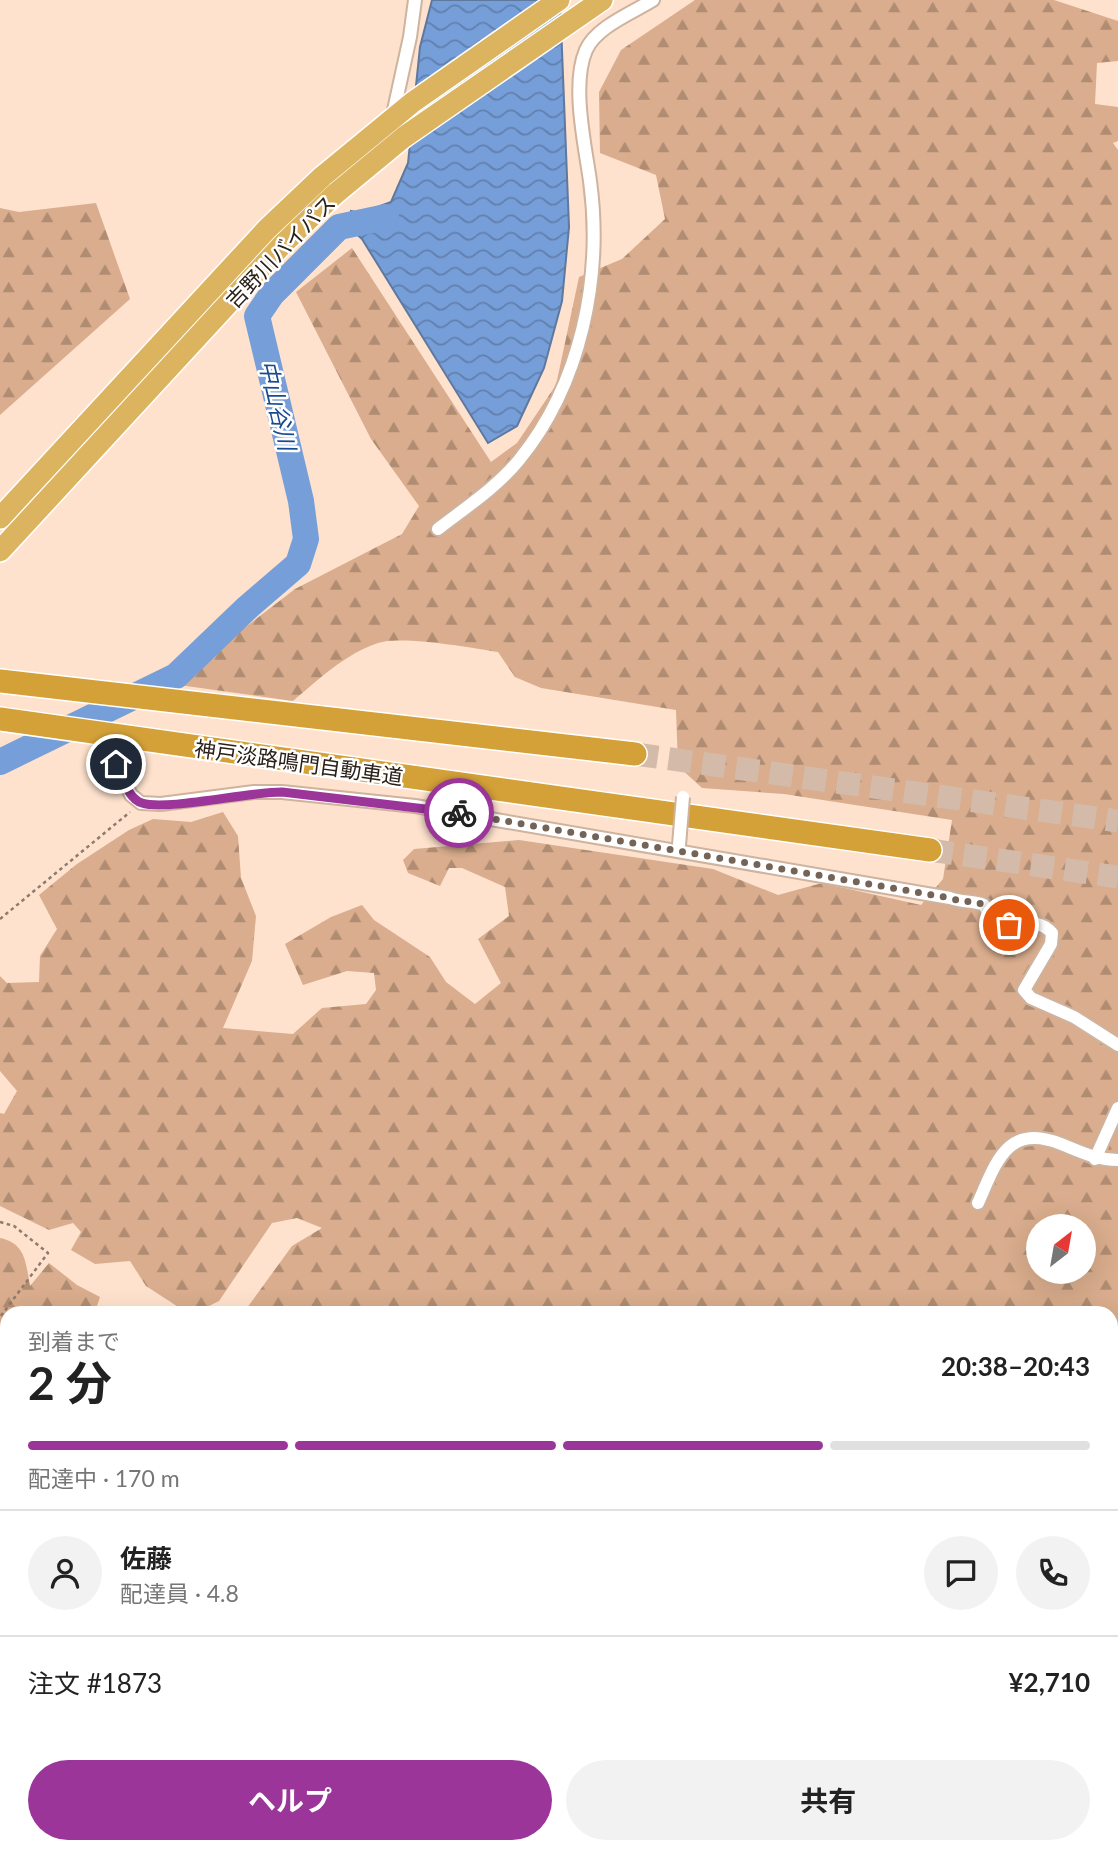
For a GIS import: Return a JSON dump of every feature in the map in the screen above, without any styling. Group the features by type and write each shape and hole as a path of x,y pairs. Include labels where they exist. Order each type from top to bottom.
{"highway":[{"name":"吉野川バイパス","path":"0,551 282,245 398,128 413,102 559,0"},
{"name":"吉野川バイパス","path":"0,518 267,229 323,176 602,0"},
{"name":"神戸淡路鳴門自動車道","path":"0,681 456,731 635,754"},
{"name":"神戸淡路鳴門自動車道","path":"0,719 930,850"}],"street":[{"path":"398,128 392,108 402,80 415,0"},
{"path":"439,529 517,463 545,426 575,358 590,291 595,217 579,85 585,51 595,36 653,0"},
{"path":"109,779 116,764 131,795 141,803 161,804 254,792 282,792 454,812 735,858 950,898 963,904 974,901 984,905 988,914 998,921 1009,925 1035,921 1045,925 1052,933 1051,944 1024,990 1031,998 1074,1017 1118,1045"},
{"path":"679,849 683,797"},
{"path":"1095,1159 1118,1108"},
{"path":"978,1203 998,1159 1007,1146 1019,1140 1057,1143 1095,1159 1118,1160"}],"path":[{"path":"0,919 141,803"},
{"path":"0,1222 14,1226 48,1254 8,1306"}],"green space":[{"path":"695,0 1054,0 1118,21 1118,61 1097,63 1095,104 1118,107 1118,141 1113,143 1118,150 1118,1306 248,1306 292,1246 322,1228 297,1218 272,1223 219,1301 209,1306 177,1306 146,1286 130,1261 95,1264 71,1250 81,1232 73,1223 49,1230 0,1206 0,1113 4,1114 17,1091 0,1071 0,976 7,983 39,982 40,956 57,929 39,895 77,864 129,830 153,819 191,822 223,812 238,836 241,878 256,916 252,961 223,1028 293,1034 322,1008 366,1004 376,990 374,973 347,971 303,985 285,944 331,917 362,905 374,920 430,957 446,982 475,1004 501,983 478,939 509,916 505,887 462,868 449,868 440,886 408,873 403,860 414,849 519,840 713,869 778,895 822,883 921,905 943,879 952,820 784,794 702,788 678,766 676,710 541,688 515,677 498,652 419,641 378,643 343,660 293,701 179,685 198,672 234,636 295,589 402,534 419,506 371,439 296,292 352,248 491,462 517,443 556,385 579,277 622,259 665,219 656,175 600,153 599,92 621,50"},
{"path":"96,203 130,299 0,415 0,208 19,212"},
{"path":"0,1238 20,1250 26,1262 30,1286 49,1263 77,1285 100,1297 97,1306 0,1306"}],"water":[{"path":"432,0 560,0 569,227 562,301 544,368 517,426 488,443 362,239 350,228 351,211 361,213 391,202 408,163 420,47"}],"waterway":[{"name":"中山谷川","path":"0,762 176,676 248,607 298,564 306,539 301,501 257,316 272,294 339,227 386,217"}],"tunnel":[{"path":"635,754 1118,821"},
{"path":"930,850 1118,877"}],"way so far":[{"path":"459,813 678,853 735,858 797,872 950,898 963,904 974,901 984,905 988,914 998,921 1009,925"}],"route":[{"path":"116,764 131,795 141,803 161,804 254,792 282,792 459,813"}]}
